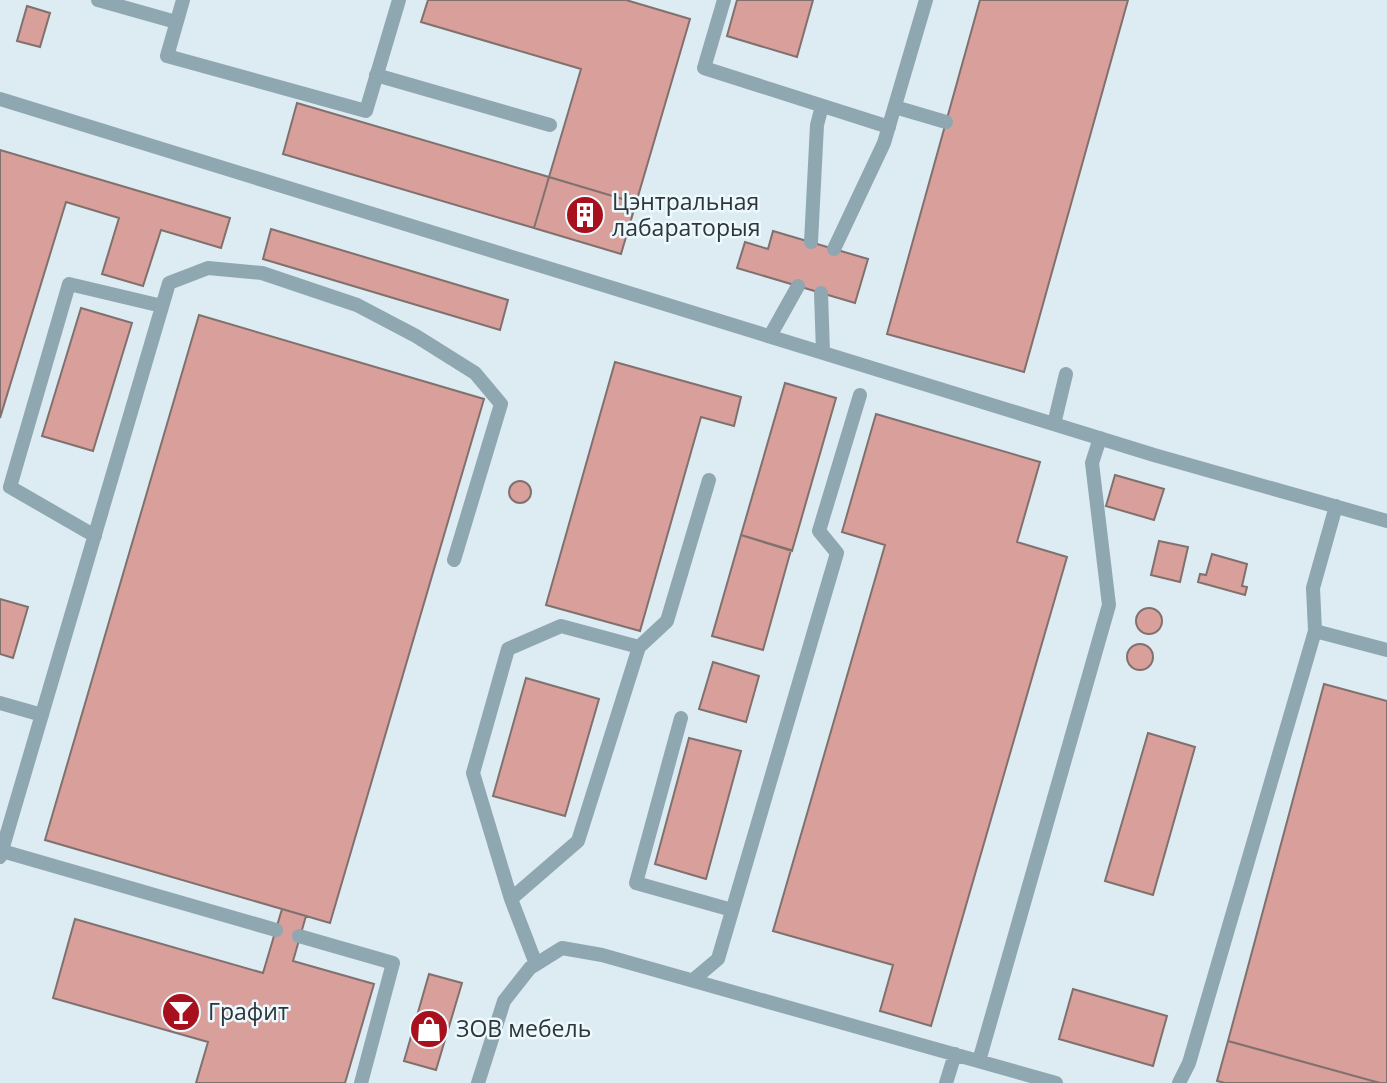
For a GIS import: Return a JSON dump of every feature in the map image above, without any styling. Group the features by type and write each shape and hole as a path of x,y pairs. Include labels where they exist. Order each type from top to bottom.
{"lane":[{"path":"98,0 176,22"},
{"path":"183,0 167,56 366,111 399,0"},
{"path":"724,0 704,68 889,127"},
{"path":"834,249 884,143 926,0"},
{"path":"376,75 550,125"},
{"path":"0,99 1100,438 1387,521"},
{"path":"811,242 817,125 822,106"},
{"path":"895,107 946,121"},
{"path":"276,930 1,854 169,283 208,268 262,273 357,305 416,336 475,373 501,404 454,560"},
{"path":"95,536 9,487 69,284 162,306"},
{"path":"770,336 798,286"},
{"path":"821,293 823,352"},
{"path":"1054,424 1066,374"},
{"path":"693,980 718,959 836,553 820,531 860,395"},
{"path":"979,1061 1109,605 1092,463 1100,438"},
{"path":"510,899 578,841 639,647 667,621 709,480"},
{"path":"1179,1083 1189,1063 1315,631 1313,588 1336,506"},
{"path":"537,964 510,899 472,773 508,649 561,626 639,647"},
{"path":"1315,631 1387,650"},
{"path":"0,703 42,715"},
{"path":"681,718 636,883 732,910"},
{"path":"299,936 393,963 361,1083"},
{"path":"478,1083 504,1001 530,968 562,948 603,955 1056,1083"},
{"path":"946,1083 955,1054"}],"building":[{"path":"428,0 626,0 690,19 636,203 549,177 581,69 421,22"},
{"path":"737,0 813,0 797,57 727,36"},
{"path":"980,0 1128,0 1024,372 887,334"},
{"path":"27,6 50,13 40,47 17,41"},
{"path":"297,103 549,177 534,228 283,154"},
{"path":"0,150 230,218 221,248 161,230 143,286 102,274 119,218 66,202 0,418"},
{"name":"Цэнтральная лабараторыя","path":"549,177 636,203 621,254 534,228"},
{"path":"271,229 508,300 500,330 263,259"},
{"path":"773,231 868,259 855,303 737,268 745,242 768,249"},
{"path":"81,308 132,323 93,451 42,436"},
{"path":"199,315 484,399 330,923 45,840"},
{"path":"615,362 741,397 734,426 701,417 640,631 546,605"},
{"path":"785,383 836,398 792,551 741,535"},
{"path":"876,414 1040,462 1017,542 1067,557 931,1026 880,1011 893,965 773,931 885,545 842,532"},
{"path":"1115,475 1164,489 1154,520 1106,506"},
{"path":"520,481 528,484 531,492 528,500 520,503 512,500 509,492 512,484"},
{"path":"741,535 791,550 763,650 712,636"},
{"path":"1159,541 1188,547 1180,582 1151,575"},
{"path":"1212,554 1247,564 1242,586 1247,587 1245,595 1198,582 1200,574 1206,575"},
{"path":"0,599 28,607 13,658 0,654"},
{"path":"1149,608 1158,612 1162,621 1158,630 1149,634 1140,630 1136,621 1140,612"},
{"path":"1140,644 1149,648 1153,657 1149,666 1140,670 1131,666 1127,657 1131,648"},
{"path":"713,662 759,676 746,722 699,709"},
{"path":"526,678 599,699 565,816 493,796"},
{"path":"1324,684 1387,701 1387,1083 1228,1041"},
{"path":"1148,733 1195,747 1153,895 1105,881"},
{"path":"689,738 741,751 706,879 655,864"},
{"path":"282,909 306,916 293,961 374,984 345,1083 196,1083 208,1042 53,998 75,919 263,973"},
{"path":"429,974 462,983 436,1070 404,1061"},
{"path":"1073,989 1167,1016 1153,1066 1059,1039"},
{"path":"1228,1041 1380,1083 1217,1081"}],"place":[{"name":"Цэнтральная лабараторыя","path":"585,215"},
{"name":"Графит","path":"181,1012"},
{"name":"ЗОВ мебель","path":"429,1029"}]}
